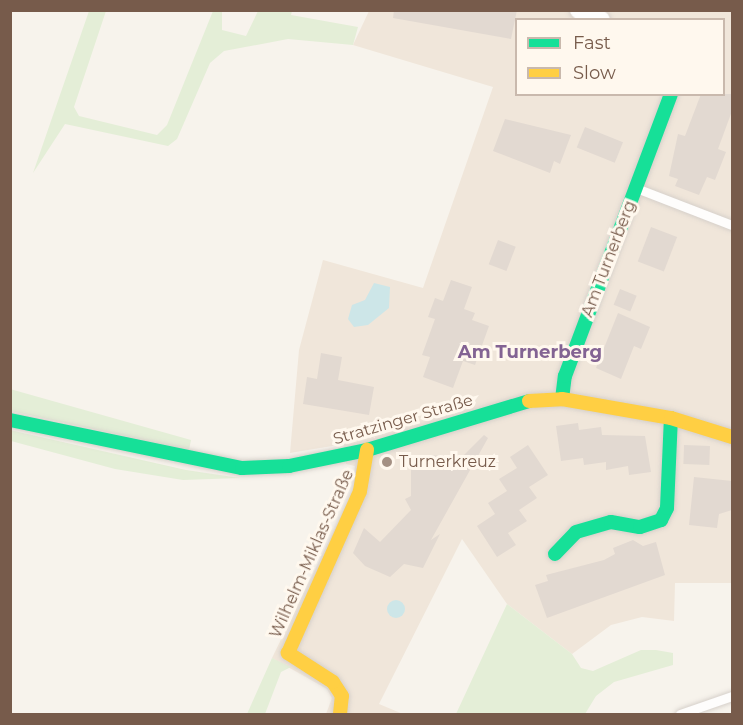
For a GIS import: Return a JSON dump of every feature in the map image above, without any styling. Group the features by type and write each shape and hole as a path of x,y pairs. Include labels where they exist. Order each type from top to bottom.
{"street":[{"path":"579,10 597,18"},
{"name":"Am Turnerberg","path":"562,399 565,376 670,96"},
{"name":"Stratzinger Straße","path":"10,420 242,468 290,466 367,450 518,402 562,399 671,418 732,437"},
{"path":"555,554 576,532 611,522 640,527 661,520 667,508 671,418"},
{"name":"Wilhelm-Miklas-Straße","path":"340,714 342,696 333,682 288,653 360,491 367,450"}],"lane":[{"name":"Am Turnerberg","path":"636,188 732,225"},
{"path":"680,714 732,696"}],"shaded area":[{"path":"369,11 732,11 732,583 675,583 674,621 642,617 611,625 572,654 507,604 462,539 379,704 403,714 326,714 332,698 327,689 272,658 354,489 355,466 346,464 344,444 290,453 299,350 323,260 423,288 493,87 353,45"}],"green space":[{"path":"89,11 106,11 74,107 79,116 157,135 167,125 213,11 222,11 222,30 246,36 258,11 292,11 291,15 358,27 353,45 288,39 224,51 210,63 177,139 168,146 65,124 33,173"},
{"path":"10,389 191,440 189,450 11,411"},
{"path":"10,430 186,470 240,478 183,480 115,469 11,441"},
{"path":"507,604 572,654 581,668 593,671 641,650 673,653 673,665 614,682 596,696 585,714 456,714"},
{"path":"272,658 291,667 281,672 265,714 247,714"}],"water":[{"path":"374,283 390,287 389,308 368,325 354,327 348,319 352,305 365,300"},
{"path":"396,600 404,605 405,609 400,617 396,618 388,613 387,609 392,601"}],"building":[{"path":"394,10 517,10 511,39 393,18"},
{"path":"732,94 732,111 718,149 726,152 715,180 707,177 699,195 675,186 678,179 669,176 678,134 685,136 700,96"},
{"path":"505,119 571,135 560,164 554,161 550,173 493,151"},
{"path":"585,127 623,142 615,163 577,147"},
{"path":"651,227 677,237 664,272 638,262"},
{"path":"498,240 516,247 506,271 489,264"},
{"path":"451,280 472,287 464,309 475,313 472,320 489,326 475,365 463,361 453,388 423,377 430,357 422,355 435,319 428,317 435,298 443,301"},
{"path":"620,289 637,296 630,312 614,305"},
{"path":"618,313 650,327 641,349 634,346 621,379 596,368"},
{"path":"321,353 342,357 338,380 374,387 369,415 303,404 307,377 317,379"},
{"path":"578,423 579,430 601,427 602,435 645,436 651,472 629,475 628,466 606,470 606,462 584,465 583,458 561,461 556,426"},
{"path":"484,435 488,438 431,540 440,534 423,568 404,564 390,577 365,566 353,553 364,528 380,542 411,510 405,499 411,496 411,465 432,455 460,459"},
{"path":"528,445 548,475 529,487 537,498 519,510 527,521 508,533 516,545 497,557 477,526 495,514 488,503 507,491 499,479 517,468 510,457"},
{"path":"684,445 710,446 709,465 683,464"},
{"path":"694,477 732,481 732,510 719,514 717,528 689,525"},
{"path":"633,540 643,546 656,542 665,575 547,618 535,585 548,581 546,575 604,560 615,554 613,548"}],"traffic: fast":[{"path":"562,399 565,376 670,96"},
{"path":"10,420 242,468 289,466 367,450 529,401"},
{"path":"555,554 576,532 611,522 640,527 661,520 667,508 671,418"}],"traffic: slow":[{"path":"529,401 562,399 671,418 732,437"},
{"path":"340,714 342,696 333,682 288,653 360,491 367,450"}],"place":[{"name":"Turnerkreuz","path":"387,462"}],"district":[{"name":"Am Turnerberg","path":"530,352"}]}
